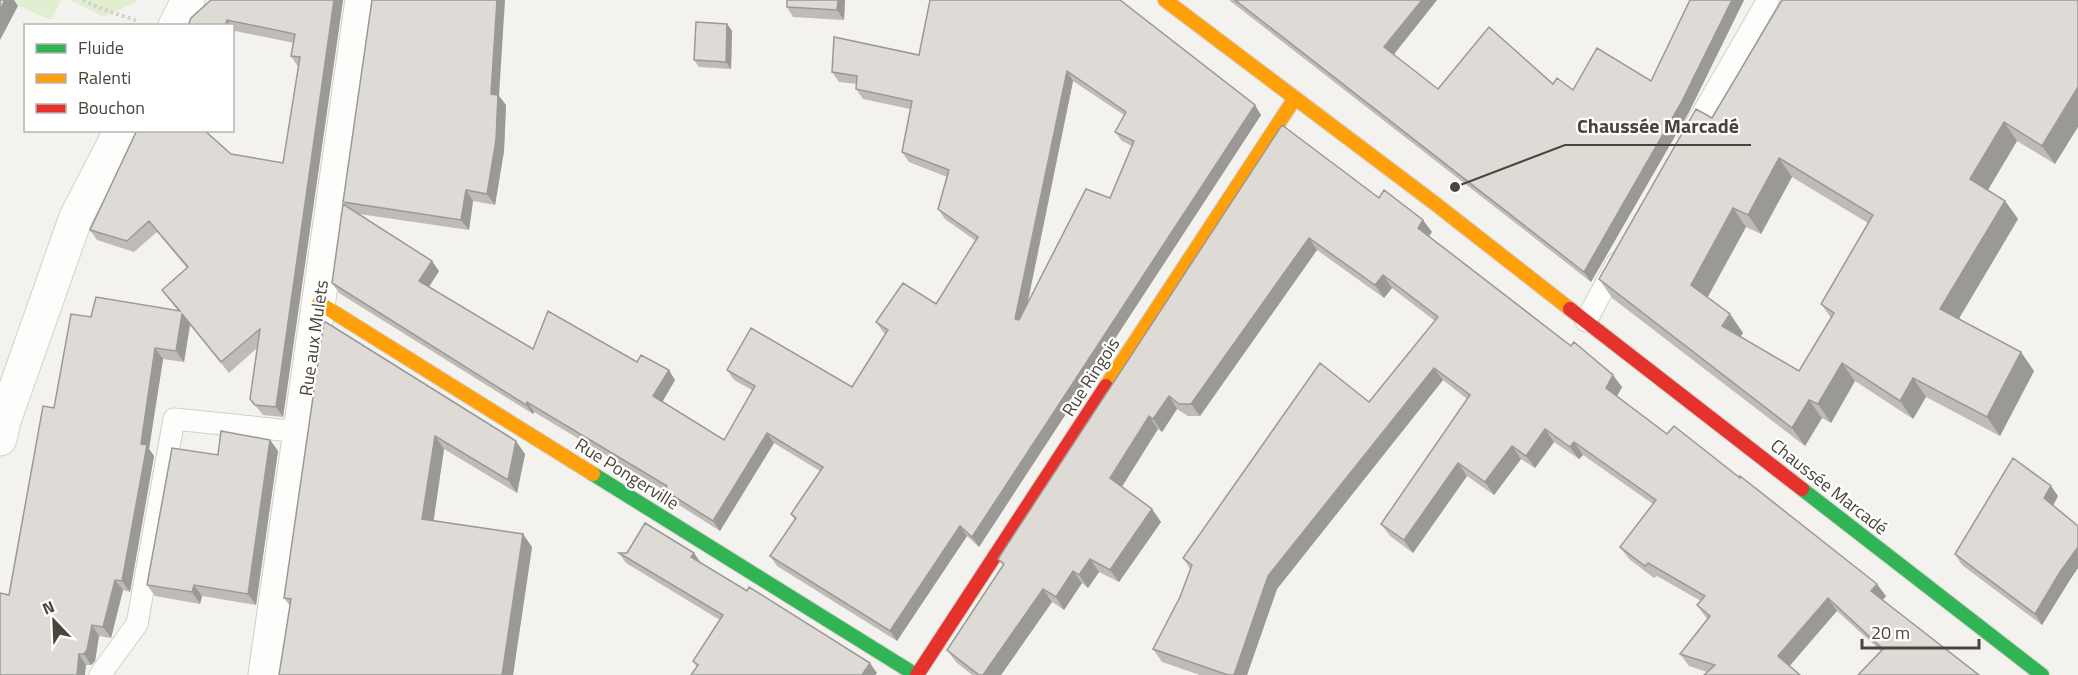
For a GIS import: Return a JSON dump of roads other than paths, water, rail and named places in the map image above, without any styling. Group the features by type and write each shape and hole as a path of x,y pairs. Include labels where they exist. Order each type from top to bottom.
{"street":[{"path":"176,24 188,0"},
{"name":"Rue aux Mulets","path":"265,675 362,0"},
{"name":"Chaussée Marcadé","path":"1165,0 1586,321 2042,675"},
{"name":"Rue Ringois","path":"916,675 1295,98"},
{"path":"0,439 4,421 76,217 120,132"},
{"name":"Rue Pongerville","path":"319,303 916,675"}],"lane":[{"path":"1679,154 1768,0"},
{"path":"1586,321 1626,247"},
{"path":"100,675 137,624 174,419 301,432"}],"place":[{"name":"Chaussée Marcadé","path":"1455,187"}]}
